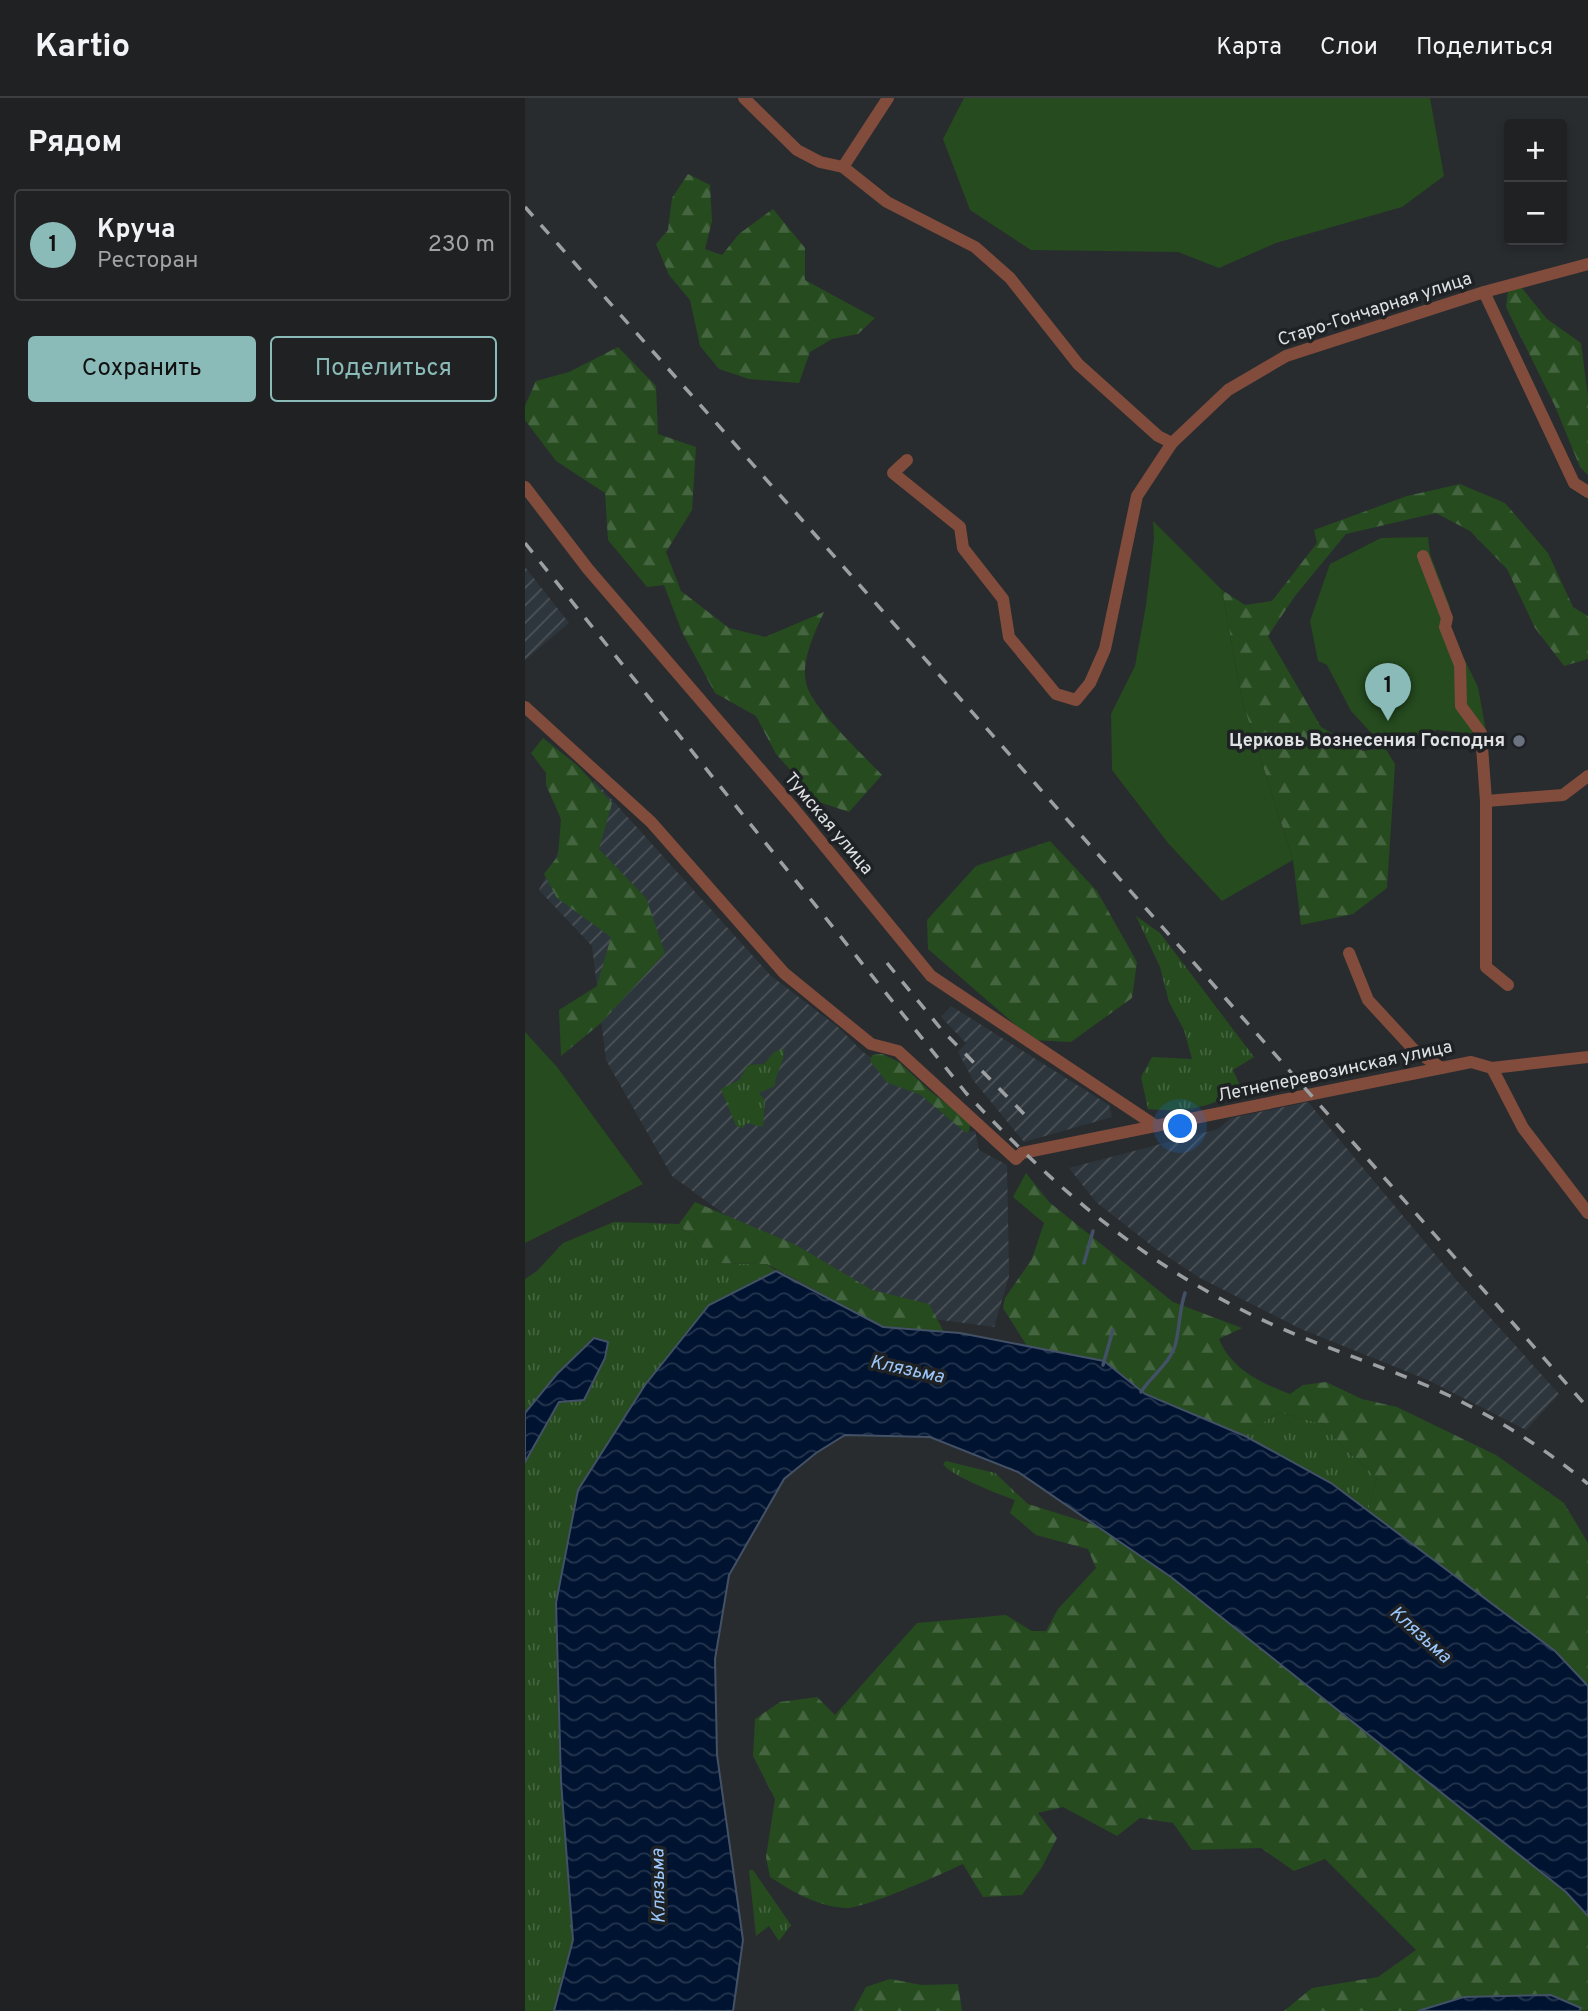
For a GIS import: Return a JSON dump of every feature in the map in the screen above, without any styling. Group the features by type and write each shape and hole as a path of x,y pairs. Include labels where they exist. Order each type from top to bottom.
{"street":[{"path":"744,98 797,150 820,162 843,167 887,202 975,247 1010,278 1049,322 1078,364 1158,436 1172,443"},
{"path":"843,167 888,98"},
{"name":"Старо-Гончарная улица","path":"907,460 893,474 960,527 963,548 1003,599 1009,637 1056,694 1076,700 1090,683 1105,649 1137,496 1172,443 1228,390 1286,356 1484,292 1588,264"},
{"path":"1484,292 1574,483 1588,492"},
{"name":"Тумская улица","path":"525,487 588,569 795,810 931,976 1156,1126"},
{"path":"1423,556 1447,618 1445,626 1460,664 1461,706 1481,733 1486,802 1486,967 1508,985"},
{"name":"Летнеперевозинская улица","path":"525,707 651,822 784,972 871,1044 898,1051 1016,1159 1022,1153 1471,1062 1492,1068 1588,1056"},
{"path":"1486,802 1563,794 1588,776"},
{"path":"1349,953 1368,1000 1415,1051 1442,1068"},
{"path":"1492,1068 1523,1128 1588,1213"}],"shaded area":[{"path":"525,567 569,623 525,660"},
{"path":"595,781 770,975 839,1028 863,1052 957,1119 966,1132 975,1131 979,1150 1007,1165 1009,1276 994,1327 889,1313 779,1254 672,1176 606,1060 592,946 539,890"},
{"path":"951,1006 1109,1105 1112,1117 1024,1142 973,1080 958,1052 966,1043 941,1017"},
{"path":"1308,1102 1459,1283 1559,1394 1526,1430 1428,1380 1301,1329 1200,1278 1156,1249 1096,1202 1069,1168 1218,1129 1231,1118"}],"green space":[{"path":"964,98 1430,98 1444,176 1402,207 1276,243 1219,268 1178,252 1031,250 970,210 943,139"},
{"path":"688,174 710,185 712,221 705,249 722,255 739,234 773,209 805,248 805,280 875,318 858,334 832,339 810,352 799,383 749,379 719,369 700,346 690,300 669,275 656,244 668,230 672,198"},
{"path":"1521,287 1547,319 1581,343 1588,397 1588,475 1580,467 1555,406 1506,307 1508,291"},
{"path":"618,347 656,386 658,434 696,447 692,510 666,552 681,591 729,628 765,637 824,612 806,660 805,680 808,689 831,721 882,775 849,812 819,802 776,754 756,716 715,693 682,632 664,585 647,587 608,540 605,493 556,461 525,420 525,406 536,381 569,372"},
{"path":"1460,484 1505,503 1548,553 1573,607 1588,616 1588,659 1564,666 1535,628 1507,569 1470,531 1436,513 1346,534 1295,596 1268,636 1321,727 1363,751 1385,748 1395,764 1387,888 1353,914 1301,925 1293,860 1242,701 1222,590 1245,605 1272,601 1317,543 1314,530 1407,496"},
{"path":"1153,521 1222,590 1242,701 1293,860 1222,901 1168,843 1112,770 1111,714 1135,666 1146,605 1154,539"},
{"path":"1428,537 1430,554 1450,607 1447,624 1478,687 1486,731 1475,734 1437,730 1385,748 1351,711 1327,665 1318,661 1310,621 1330,564 1381,538"},
{"path":"543,738 577,765 612,803 599,849 646,898 665,953 601,1023 561,1056 559,1010 597,986 611,937 557,898 544,874 558,856 561,819 546,785 546,773 531,753"},
{"path":"1050,841 1097,891 1137,962 1132,998 1071,1042 1033,1040 928,949 927,920 976,866"},
{"path":"1136,916 1160,933 1254,1057 1233,1070 1242,1090 1197,1108 1148,1109 1141,1077 1152,1057 1192,1059 1184,1030 1169,1002 1160,967"},
{"path":"525,1032 557,1067 643,1184 525,1243"},
{"path":"784,1049 775,1086 759,1093 765,1100 763,1127 746,1123 743,1128 736,1126 721,1089 739,1080 748,1065 764,1064 774,1052"},
{"path":"882,1054 899,1062 930,1091 971,1122 969,1131 966,1133 921,1095 888,1083 870,1061 872,1055"},
{"path":"1026,1173 1049,1202 1173,1302 1242,1328 1219,1339 1231,1359 1248,1374 1290,1394 1303,1385 1326,1382 1362,1399 1397,1407 1496,1455 1564,1503 1588,1543 1588,1686 1555,1651 1368,1511 1377,1478 1339,1443 1323,1424 1278,1412 1245,1436 1145,1394 1104,1361 1027,1346 1003,1308 1005,1298 1032,1259 1044,1223 1013,1197"},
{"path":"695,1202 796,1245 872,1290 929,1304 944,1332 883,1327 767,1264 717,1263 679,1224"},
{"path":"614,1222 679,1224 717,1263 767,1264 776,1271 709,1305 645,1385 578,1490 561,1781 573,1940 554,2011 525,2011 525,1279 537,1271 563,1243"},
{"path":"1278,1412 1323,1424 1339,1443 1377,1478 1368,1511 1331,1483 1245,1436"},
{"path":"946,1461 995,1473 1029,1505 983,1488 958,1475 943,1464"},
{"path":"1015,1500 1095,1525 1171,1577 1566,1892 1588,1916 1588,2011 1579,2011 1580,2008 1551,1995 1464,1997 1418,2011 1284,2011 1312,1988 1378,1977 1416,1950 1325,1859 1294,1871 1261,1848 1192,1850 1173,1823 1140,1818 1117,1836 1063,1807 1038,1813 1057,1838 1042,1867 1022,1895 983,1897 963,1864 885,1897 845,1908 815,1901 770,1877 766,1857 775,1799 753,1756 755,1719 780,1702 817,1697 835,1715 917,1623 1006,1615 1032,1631 1046,1631 1058,1609 1096,1568 1088,1549 1036,1535 1010,1513"},
{"path":"749,1870 753,1870 791,1925 779,1941 769,1926 756,1936"},
{"path":"890,1979 922,1985 958,1984 962,2011 853,2011 866,1987"}],"water":[{"name":"Клязьма","path":"776,1271 883,1327 960,1333 1104,1361 1145,1394 1245,1436 1331,1483 1555,1651 1588,1686 1588,1916 1566,1892 1171,1577 1018,1472 930,1437 845,1435 816,1453 784,1479 729,1575 715,1659 717,1755 743,1940 733,2011 554,2011 573,1940 561,1781 556,1603 578,1490 645,1385 709,1305"},
{"path":"594,1338 608,1342 605,1358 584,1400 559,1402 525,1462 525,1413 557,1374"},
{"path":"1551,1995 1581,2008 1579,2011 1418,2011 1464,1997"}],"waterway":[{"path":"1084,1263 1093,1231"},
{"path":"1141,1392 1166,1363 1174,1349 1185,1293"},
{"path":"1103,1365 1113,1330"}],"railway":[{"path":"525,207 1588,1408"},
{"path":"525,543 966,1093 1063,1188 1132,1243 1207,1291 1273,1325 1425,1385 1468,1405 1539,1447 1588,1484"},
{"path":"887,963 941,1029 1026,1116"}],"place":[{"name":"Круча","path":"1388,721"},
{"name":"Церковь Вознесения Господня","path":"1519,741"}]}
